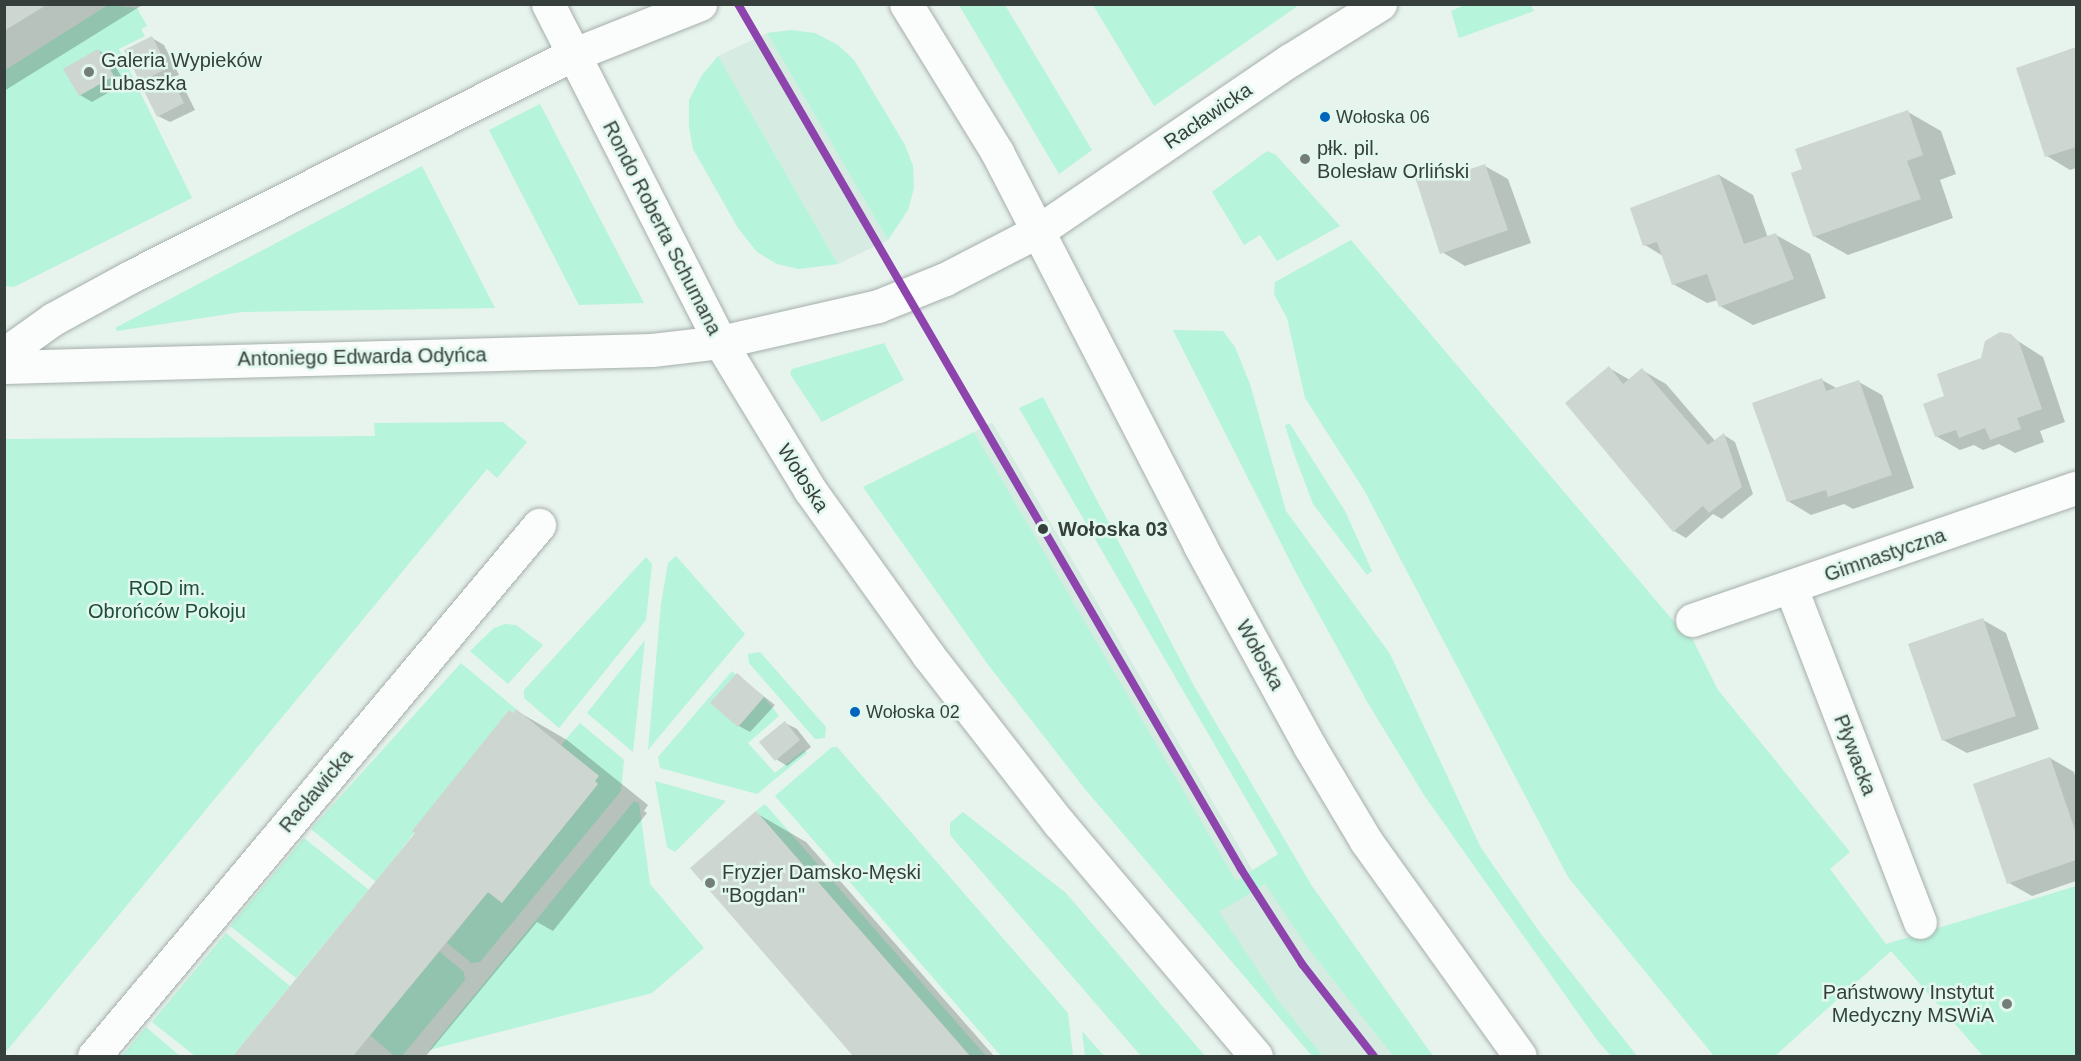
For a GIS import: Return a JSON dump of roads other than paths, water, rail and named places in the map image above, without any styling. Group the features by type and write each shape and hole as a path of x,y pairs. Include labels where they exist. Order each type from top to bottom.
{"main road":[{"path":"548,4 572,55"},
{"path":"4,354 53,319 130,277 572,55 700,4"},
{"path":"906,4 997,152 1038,231"},
{"name":"Racławicka","path":"1038,231 1290,60 1380,4"},
{"name":"Rondo Roberta Schumana","path":"572,55 720,342 878,306 945,279 1038,231"},
{"name":"Wołoska","path":"1038,231 1200,546 1310,747 1366,841 1520,1056"},
{"name":"Wołoska","path":"720,342 810,490 928,655 1059,823 1256,1056"},
{"name":"Antoniego Edwarda Odyńca","path":"4,367 652,350 720,342"},
{"name":"Gimnastyczna","path":"1692,620 1791,588 2076,488"},
{"name":"Racławicka","path":"94,1056 538,525"},
{"name":"Pływacka","path":"1791,588 1920,922"}],"place":[{"name":"Galeria Wypieków Lubaszka","path":"89,72"},
{"name":"Wołoska 06","path":"1325,117"},
{"name":"płk. pil. Bolesław Orliński","path":"1305,159"},
{"name":"Wołoska 03","path":"1043,529"},
{"name":"Wołoska 02","path":"855,712"},
{"name":"Fryzjer Damsko-Męski \"Bogdan\"","path":"710,883"},
{"name":"Państwowy Instytut Medyczny MSWiA","path":"2007,1004"}],"park label":[{"name":"ROD im. Obrońców Pokoju","path":"167,600"}]}
